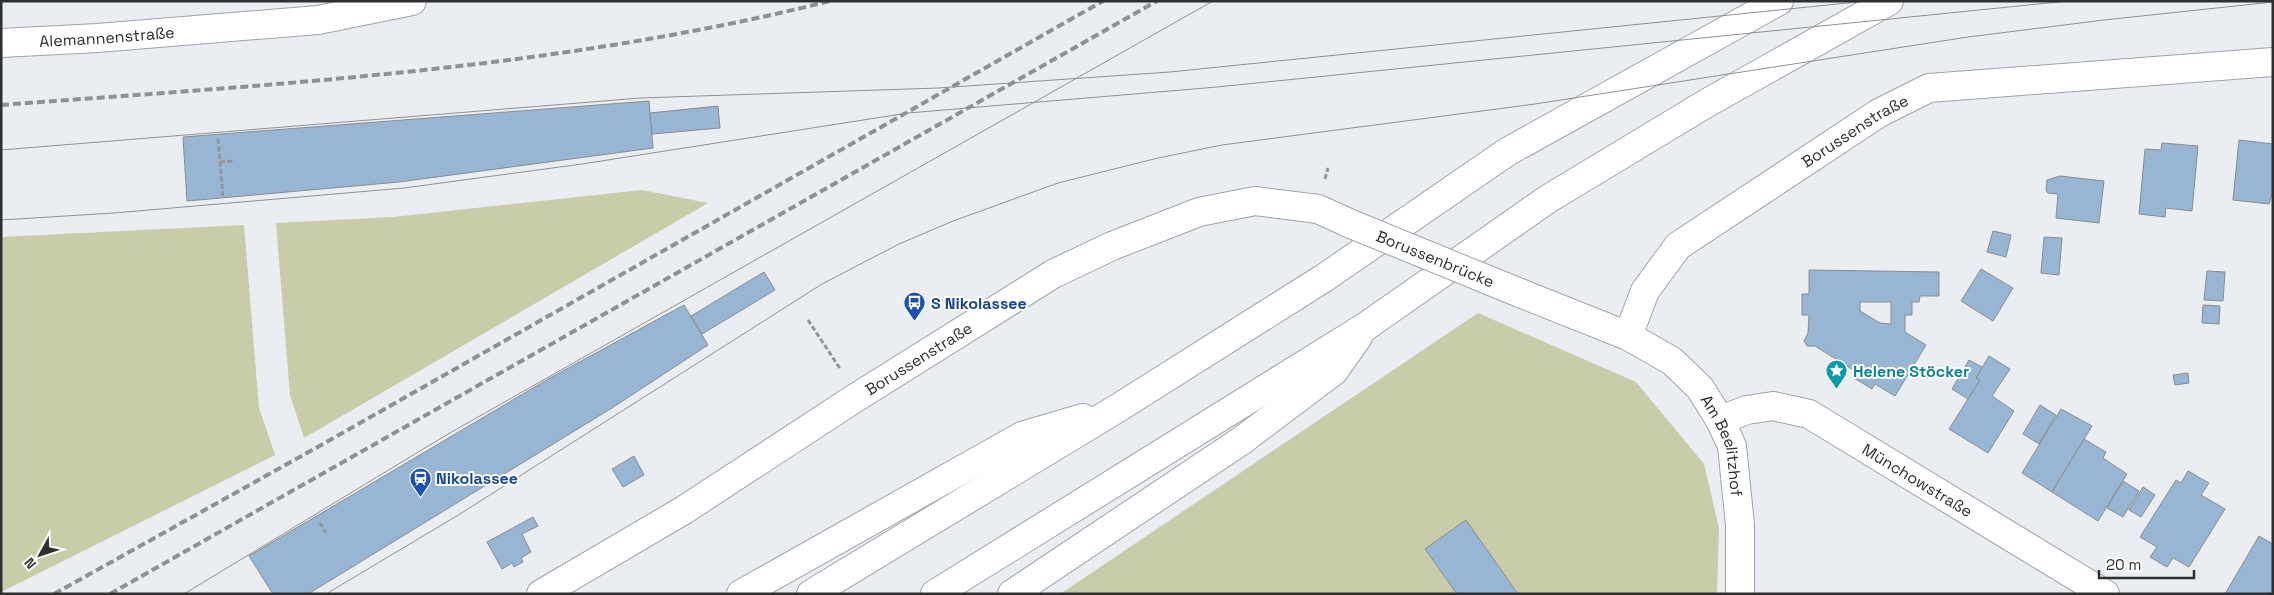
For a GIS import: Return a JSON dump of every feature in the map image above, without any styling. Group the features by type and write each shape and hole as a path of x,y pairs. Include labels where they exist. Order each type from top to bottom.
{"main road":[{"name":"Alemannenstraße","path":"1,43 318,20 412,1"},
{"path":"811,594 1118,408 1324,278 1508,152 1779,1"},
{"path":"936,594 1365,327 1548,199 1707,104 1889,1"},
{"name":"Borussenstraße","path":"1628,336 1645,291 1678,246 1879,113 1929,88 2273,62"},
{"name":"Borussenstraße","path":"541,594 684,510 849,402 1053,274 1112,246 1199,212 1255,201 1318,209 1351,224"},
{"name":"Borussenbrücke","path":"1351,224 1628,336"},
{"path":"1012,594 1241,442 1334,371 1365,327"},
{"name":"Am Beelitzhof","path":"1628,336 1672,361 1700,388 1720,420 1732,446 1740,525 1740,594"},
{"name":"Münchowstraße","path":"1720,420 1747,410 1773,406 1810,414 2105,594"},
{"path":"741,594 1022,436 1118,408"}],"path":[{"path":"218,139 223,196"},
{"path":"220,162 232,161"},
{"path":"808,320 841,370"},
{"path":"320,523 326,533"}],"green space":[{"path":"642,190 708,203 304,438 290,395 276,223 394,217"},
{"path":"244,225 259,408 275,455 1,592 1,237"},
{"path":"1478,313 1636,382 1704,464 1719,528 1717,594 1060,594"}],"building":[{"path":"649,101 653,148 399,182 187,201 183,137"},
{"path":"718,106 720,128 652,134 650,113"},
{"path":"2239,140 2273,144 2273,190 2269,204 2233,200"},
{"path":"2162,143 2198,146 2192,211 2166,208 2165,217 2139,214 2145,149 2161,150"},
{"path":"2060,176 2104,181 2099,223 2056,218 2058,194 2048,193 2046,190 2047,180"},
{"path":"1993,231 2011,235 2006,257 1987,252"},
{"path":"2044,237 2062,238 2059,275 2041,273"},
{"path":"1981,269 2013,288 1993,321 1961,301"},
{"path":"1809,270 1939,272 1939,296 1920,296 1919,302 1912,302 1912,315 1905,315 1905,332 1926,345 1895,396 1875,384 1872,389 1854,378 1858,373 1815,346 1807,346 1804,341 1808,333 1809,315 1802,315 1802,294 1809,294","holes":["1860,302 1891,302 1891,324 1880,323 1860,311"]},
{"path":"2207,271 2225,272 2223,301 2204,300"},
{"path":"764,272 775,290 702,334 691,316"},
{"path":"684,305 708,345 612,408 308,594 273,594 249,556 550,378"},
{"path":"2203,305 2220,306 2219,324 2202,323"},
{"path":"1989,356 2010,369 1992,396 2014,411 1988,453 1949,429 1980,380 1976,378"},
{"path":"1969,360 1982,367 1976,378 1980,380 1968,399 1952,389"},
{"path":"2188,373 2189,383 2175,385 2173,375"},
{"path":"2040,405 2056,415 2039,444 2023,434"},
{"path":"2061,409 2092,426 2052,492 2022,473"},
{"path":"2084,439 2106,452 2103,458 2127,474 2098,521 2052,492"},
{"path":"634,456 644,475 623,487 612,469"},
{"path":"2188,471 2209,483 2201,495 2225,509 2189,567 2173,558 2167,567 2150,557 2157,547 2140,537 2176,480 2181,483"},
{"path":"2123,481 2139,491 2123,517 2107,508"},
{"path":"2143,487 2155,495 2141,517 2129,510"},
{"path":"533,517 538,526 522,534 531,552 521,558 523,562 514,567 512,563 502,569 487,542"},
{"path":"1466,520 1518,594 1457,594 1425,549"},
{"path":"2259,536 2273,544 2273,594 2225,594"}],"tram line":[{"path":"184,594 448,434 1213,1"},
{"path":"1,150 640,98 938,88 1170,72 1867,1"},
{"path":"1,220 114,213 404,188 582,164 908,113 1217,87 2068,1"},
{"path":"326,594 460,514 822,284 899,244 953,221 1058,183 1158,158 1222,145 1535,104 1968,37 2273,2"}],"railway":[{"path":"1,105 314,81 522,58 625,43 728,24 830,1"},
{"path":"54,594 323,444 1103,1"},
{"path":"110,594 1157,1"}],"place":[{"name":"S Nikolassee","path":"915,322"},
{"name":"Helene Stöcker","path":"1837,390"},
{"name":"Nikolassee","path":"420,497"}]}
